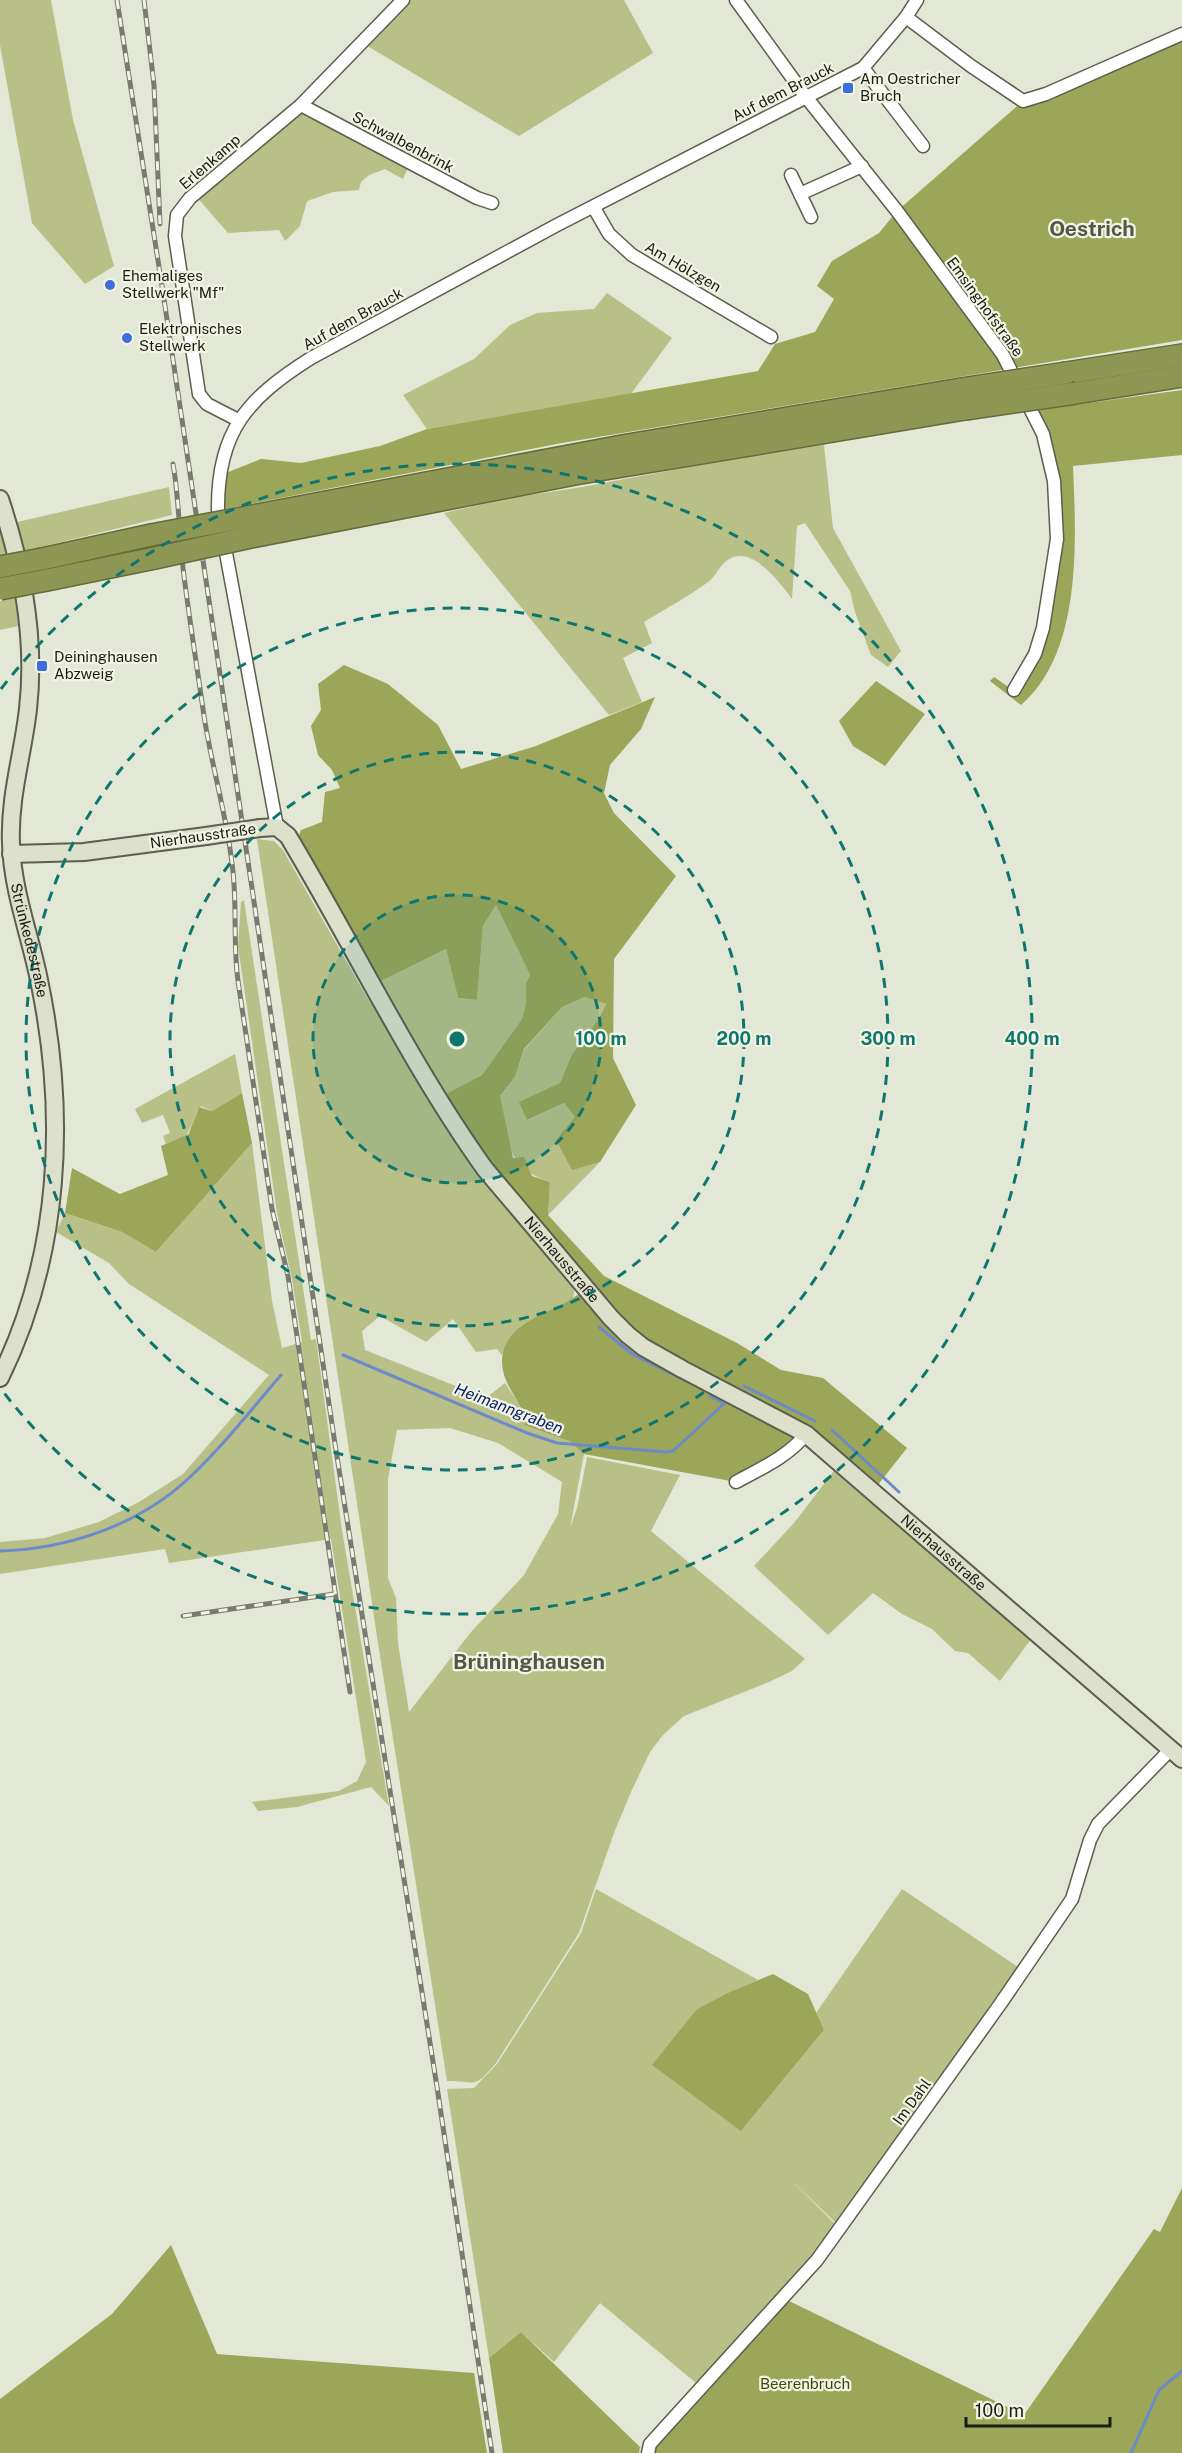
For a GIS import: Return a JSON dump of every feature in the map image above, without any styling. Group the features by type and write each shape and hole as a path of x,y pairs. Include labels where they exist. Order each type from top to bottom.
{"highway":[{"path":"963,399 1066,373 1182,355"},
{"path":"0,589 155,558 249,527 622,446 963,399 1076,393 1182,376"},
{"path":"0,567 151,535 249,527"}],"main road":[{"name":"Strünkedestraße","path":"0,499 12,538 22,585 29,654 28,707 12,798 11,854 39,981 52,1062 55,1144 54,1179 46,1245 26,1320 0,1378"},
{"name":"Nierhausstraße","path":"11,854 84,852 277,827 292,841 432,1088 466,1143 485,1169 611,1318 643,1347 806,1434 1177,1754"}],"street":[{"name":"Emsinghofstraße","path":"736,0 806,97 862,166 1003,355 1043,434 1054,481 1057,539 1043,628 1035,654 1014,690"},
{"name":"Auf dem Brauck","path":"277,827 218,510 218,495 225,453 238,420 256,398 280,377 311,358 552,227 594,208 863,68 906,17 917,0"},
{"name":"Erlenkamp","path":"238,420 207,405 199,394 175,225 177,215 190,198 301,105 398,2"},
{"path":"906,17 971,66 1023,101 1046,94 1182,34"},
{"path":"863,68 923,146"},
{"name":"Schwalbenbrink","path":"301,105 477,198 492,203"},
{"path":"800,194 862,166"},
{"path":"791,175 811,217"},
{"name":"Am Hölzgen","path":"594,208 609,234 632,255 771,337"},
{"path":"736,1482 782,1456 800,1443 806,1434"},
{"name":"Im Dahl","path":"648,2453 650,2444 817,2260 995,2012 1071,1899 1090,1840 1098,1824 1177,1754"}],"green space":[{"path":"0,0 51,0 73,120 114,266 85,284 32,223 0,45"},
{"path":"406,0 624,0 653,53 519,136 364,44"},
{"path":"1182,34 1182,340 562,443 219,510 221,475 261,459 301,463 380,446 427,429 758,371 775,344 815,332 834,299 817,286 832,261 879,233 897,211 1023,101"},
{"path":"301,106 410,163 403,179 385,169 369,175 361,182 359,190 333,192 307,201 300,226 285,241 279,230 228,233 195,195"},
{"path":"607,293 672,338 631,394 427,429 403,395 474,359 510,325 537,313 594,309"},
{"path":"1182,390 1182,455 1073,466 1074,560 1065,625 1056,656 1041,683 1021,705 990,681 994,677 1010,688 1036,635 1053,535 1055,476 1031,411"},
{"path":"824,445 833,528 901,651 888,667 871,655 850,591 805,523 797,526 792,599 772,574 754,560 735,556 726,561 708,582 644,622 652,643 623,658 642,702 609,715 444,513 510,498 791,448"},
{"path":"169,487 172,515 0,557 0,526"},
{"path":"15,598 19,626 0,630 0,601"},
{"path":"344,665 388,684 438,725 461,769 536,746 655,697 641,729 610,765 604,793 614,813 676,876 614,959 613,1058 636,1105 600,1162 572,1170 556,1140 575,1117 564,1103 527,1120 519,1102 560,1083 572,1054 598,1020 606,1004 585,997 562,1007 524,1049 515,1077 500,1096 513,1158 524,1157 532,1176 550,1182 548,1215 604,1276 737,1343 781,1370 823,1378 907,1448 873,1491 806,1434 736,1482 584,1454 569,1441 524,1425 522,1411 503,1371 504,1349 509,1338 537,1316 570,1300 588,1286 475,1147 442,1096 482,1075 522,1019 526,1003 526,983 530,975 496,905 483,926 477,1000 458,998 446,949 379,982 298,838 301,830 322,822 325,792 340,788 332,770 318,755 311,726 321,710 318,684"},
{"path":"876,681 925,714 885,766 853,746 839,721"},
{"path":"257,839 274,841 283,850 365,994 447,1124 575,1286 573,1299 523,1327 514,1335 502,1355 497,1349 476,1352 453,1319 426,1342 380,1316 362,1331 365,1350 486,1398 505,1383 523,1410 524,1425 569,1441 584,1454 570,1528 577,1508 587,1457 680,1475 651,1531 805,1659 792,1671 769,1682 684,1716 663,1735 650,1752 631,1792 579,1933 496,2063 479,2081 475,2082 447,2081 378,1643","holes":["450,1428 498,1443 562,1482 558,1514 524,1575 471,1632 409,1712 398,1643 396,1598 388,1578 388,1479 397,1430"]},
{"path":"244,900 311,1340 316,1339 342,1530 389,1806 371,1787 297,1807 258,1811 252,1802 339,1791 357,1781 366,1762 331,1539 169,1563 165,1549 0,1574 0,1542 45,1538 99,1522 139,1502 183,1474 269,1375 129,1284 109,1263 56,1232 65,1213 122,1232 156,1252 252,1143 272,1301 282,1348 302,1342 292,1279 277,1213 238,946 241,902"},
{"path":"496,905 530,975 526,983 526,1003 522,1019 482,1075 442,1096 379,982 446,949 458,998 477,1000 483,926"},
{"path":"585,997 606,1004 598,1020 572,1054 560,1083 528,1120 564,1103 575,1117 571,1169 600,1162 548,1215 550,1182 524,1168 516,1159 507,1138 500,1096 515,1077 524,1050 562,1007"},
{"path":"235,1054 242,1093 212,1111 201,1106 186,1136 166,1144 163,1136 170,1133 163,1115 142,1123 135,1109"},
{"path":"242,1093 252,1143 156,1252 122,1232 65,1213 72,1168 120,1194 168,1175 161,1146 189,1134 199,1107 212,1111"},
{"path":"840,1463 1040,1627 1000,1681 968,1653 955,1651 932,1629 902,1614 873,1593 828,1635 754,1566 794,1523"},
{"path":"596,1889 758,1980 697,2009 741,2131 824,2030 816,2013 902,1889 1021,1969 838,2225 789,2178 837,2226 794,2279 696,2383 600,2303 554,2362 521,2332 489,2358 447,2089 474,2088 497,2064 581,1933"},
{"path":"773,1974 808,1994 824,2030 741,2131 652,2065 697,2009"},
{"name":"Beerenbruch","path":"1182,2188 1182,2453 654,2453 657,2440 789,2301 1024,2415 1154,2229 1160,2232"},
{"path":"171,2245 217,2354 474,2373 487,2453 0,2453 0,2399 112,2314"},
{"path":"521,2332 640,2447 639,2453 503,2453 489,2358"}],"waterway":[{"path":"599,1327 632,1354 688,1382"},
{"name":"Heimanngraben","path":"343,1355 527,1433 557,1443 673,1451 726,1402"},
{"name":"Heimanngraben","path":"0,1551 26,1549 76,1539 101,1531 148,1509 169,1495 201,1466 281,1375"},
{"name":"Heimanngraben","path":"744,1386 815,1421"},
{"path":"710,1396 724,1403"},
{"name":"Heimanngraben","path":"832,1430 899,1492"},
{"path":"1131,2453 1159,2390 1182,2371"}],"railway":[{"path":"117,0 162,286 335,1444 437,2087 492,2453"},
{"path":"144,0 154,85 160,224"},
{"path":"173,464 183,568 204,716 231,852 238,981 272,1209 288,1276 350,1692"},
{"path":"183,1616 334,1594"}],"place":[{"name":"Am Oestricher Bruch","path":"848,88"},
{"name":"Ehemaliges Stellwerk \"Mf\"","path":"110,285"},
{"name":"Elektronisches Stellwerk","path":"127,338"},
{"name":"Deininghausen Abzweig","path":"42,666"}],"district":[{"name":"Oestrich","path":"1092,229"},
{"name":"Brüninghausen","path":"529,1662"}]}
